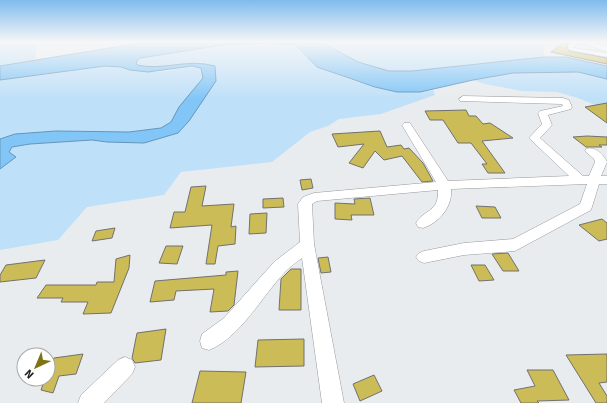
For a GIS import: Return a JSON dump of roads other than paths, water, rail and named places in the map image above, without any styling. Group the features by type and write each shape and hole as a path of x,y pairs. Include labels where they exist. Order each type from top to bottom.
{"street":[{"path":"463,99 563,100 567,103 568,107 561,110 536,111 495,100"},
{"path":"536,111 547,125 534,138 594,180"},
{"path":"407,124 444,185 446,194 438,211 433,217 423,223"},
{"path":"424,257 464,249 515,245 586,207 601,162 599,157 590,151"},
{"path":"333,403 307,244 305,204 308,200 314,197 394,188 594,180"},
{"path":"209,341 230,324 280,266 307,244"},
{"path":"89,403 126,367"}],"water":[{"path":"32,61 137,61 137,65 157,67 195,63 215,66 216,81 189,121 178,133 144,143 92,140 30,144 12,147 9,152 16,157 0,169 0,139 15,134 56,131 129,132 161,128 171,122 179,107 203,78 201,68 192,66 148,72 130,70 121,67 105,66 0,80 0,66"},
{"path":"311,61 356,61 389,71 412,71 508,61 583,61 607,66 607,79 578,72 513,73 420,92 397,92 375,87 317,67"}]}
